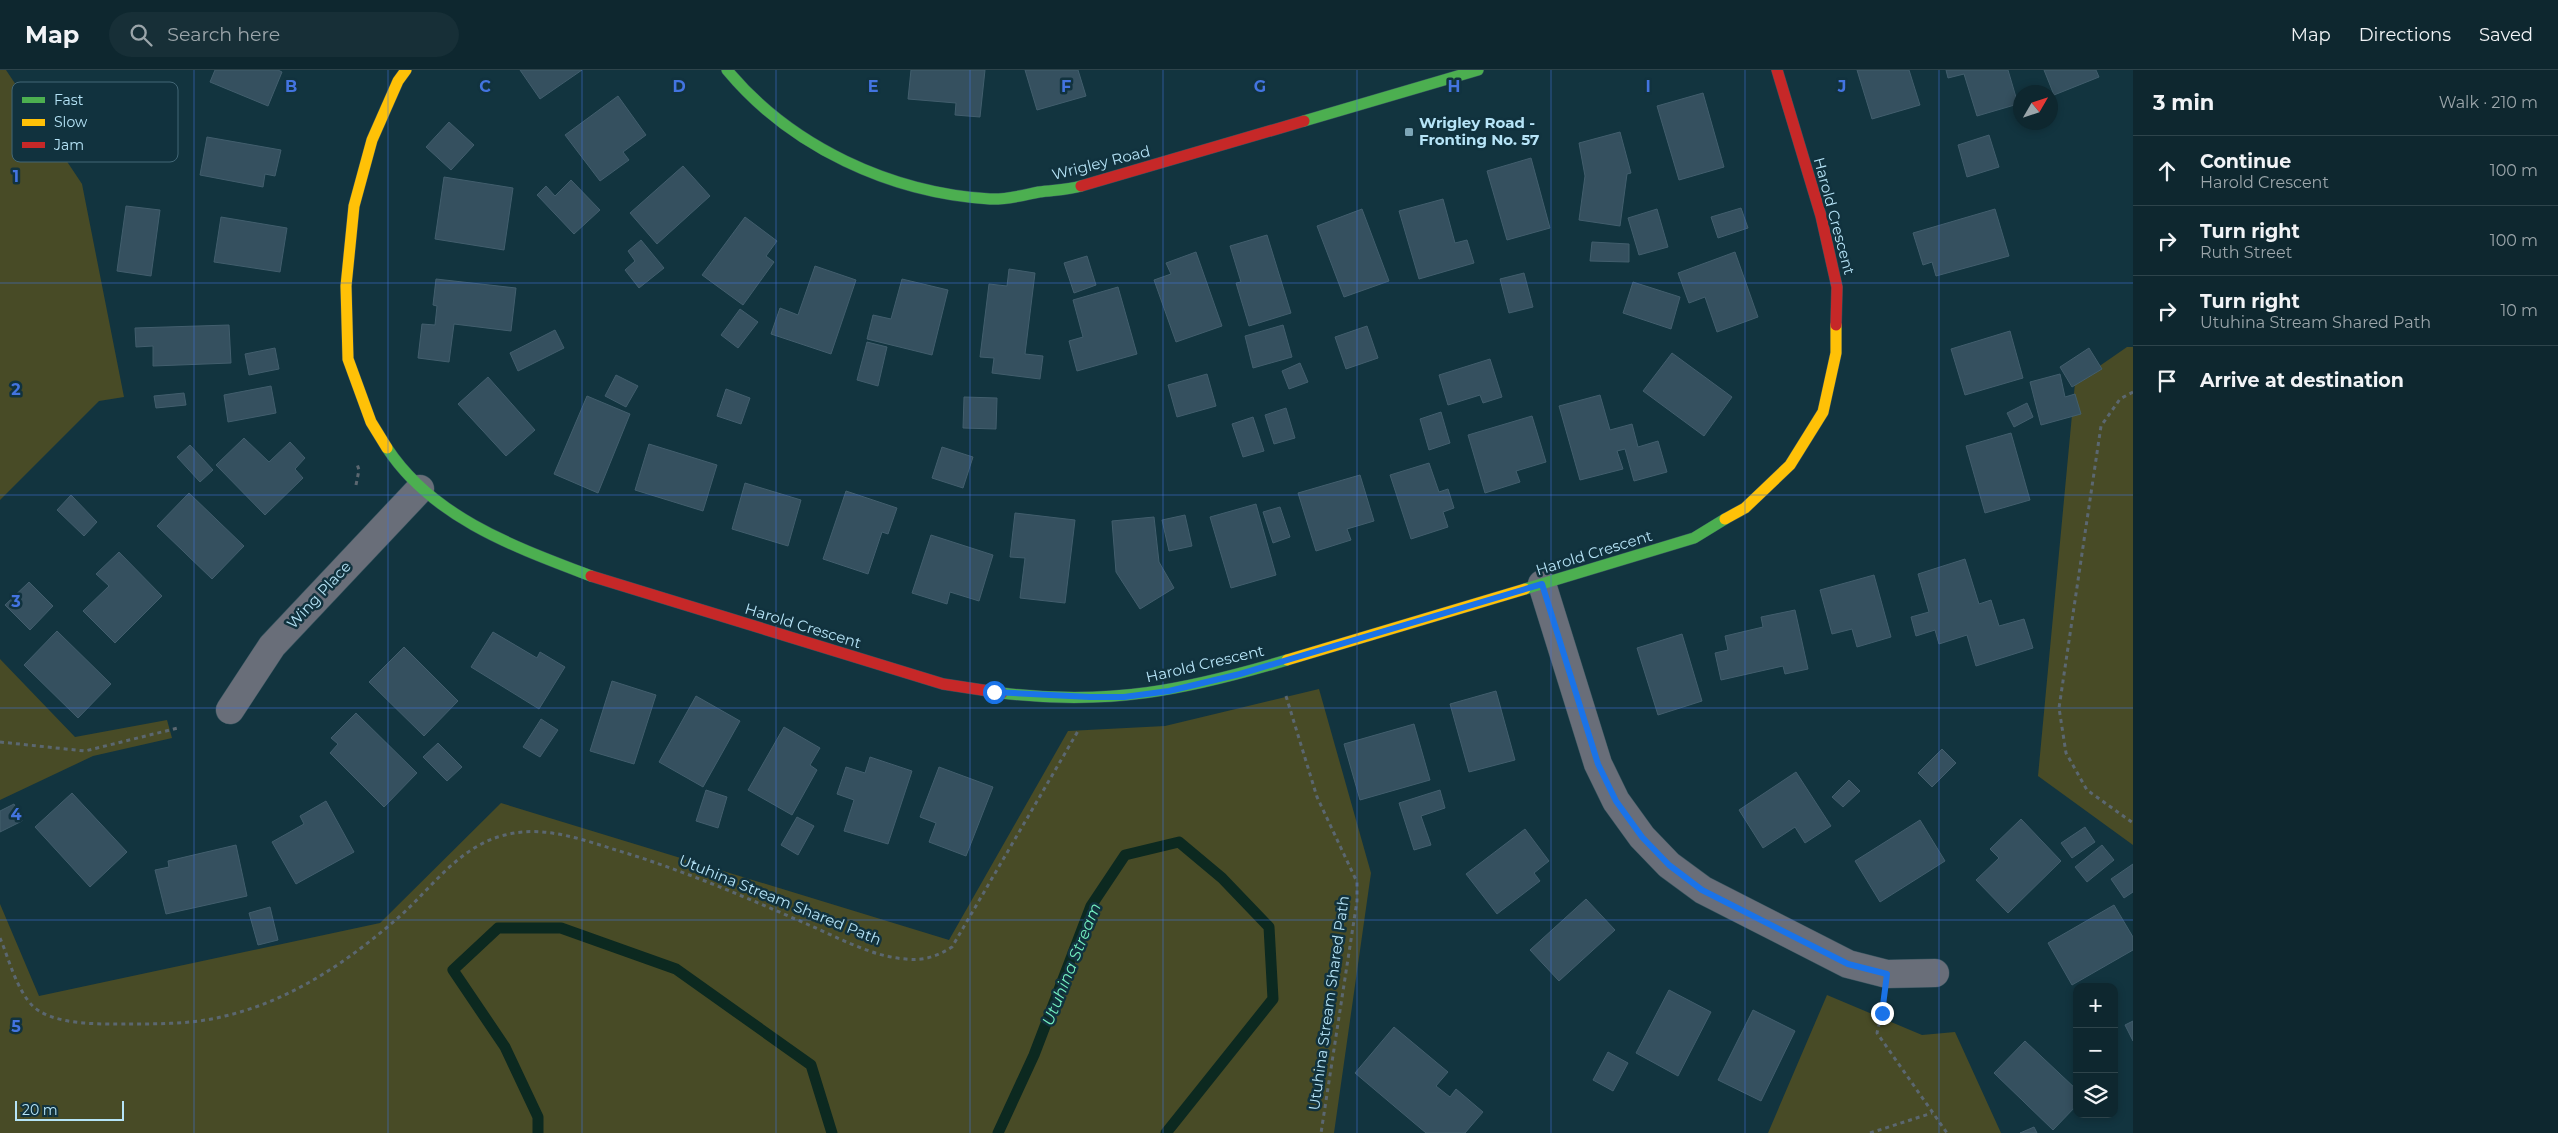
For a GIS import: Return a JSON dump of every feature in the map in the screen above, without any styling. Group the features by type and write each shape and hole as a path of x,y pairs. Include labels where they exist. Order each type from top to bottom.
{"street":[{"name":"Harold Crescent","path":"406,70 398,81 372,140 354,206 346,286 347,341 348,359 371,422 394,458 420,489 460,518 525,551 594,577 943,684 994,692 1090,697 1124,697 1169,691 1240,674 1694,538 1745,508 1790,465 1822,412 1836,353 1837,287 1821,216 1778,70"},
{"name":"Wrigley Road","path":"727,70 747,94 796,133 855,167 926,190 992,199 1077,188 1478,70"},
{"name":"Wing Place","path":"230,710 272,646 420,489"},
{"path":"1542,584 1598,764 1616,801 1642,837 1669,865 1702,890 1848,964 1887,974 1935,972"}],"path":[{"path":"2133,392 2120,399 2101,426 2059,708 2066,753 2087,790 2133,823"},
{"path":"356,461 359,470 356,485"},
{"name":"Utuhina Stream Shared Path","path":"1277,698 1286,696 1317,797 1357,882 1357,901 1321,1133"},
{"path":"0,742 85,751 178,728"},
{"name":"Utuhina Stream Shared Path","path":"0,938 23,993 37,1010 46,1015 96,1024 180,1022 225,1016 281,997 335,966 400,917 452,864 475,847 508,834 542,832 593,843 684,872 731,889 853,944 884,955 906,959 926,959 939,955 952,946 1077,732 1086,731"},
{"path":"1887,974 1882,1017 1877,1033 1947,1133"},
{"path":"1870,1133 1932,1113"}],"green space":[{"path":"0,70 6,70 14,82 12,82 12,162 67,162 82,184 124,397 99,401 0,500"},
{"path":"2127,347 2133,347 2133,845 2038,776 2075,383"},
{"path":"0,659 75,737 167,720 172,738 93,756 0,800"},
{"path":"1319,689 1371,873 1334,1133 0,1133 0,904 39,996 380,923 501,803 949,940 1068,731 1165,726"},
{"path":"1827,995 1922,1035 1955,1032 2001,1133 1768,1133"}],"building":[{"path":"215,70 278,70 282,72 268,106 210,82"},
{"path":"520,70 582,70 540,99"},
{"path":"911,70 985,70 980,117 955,115 956,103 908,99"},
{"path":"1025,70 1078,70 1086,96 1037,110"},
{"path":"1857,70 1909,70 1920,105 1872,119"},
{"path":"1946,70 2008,70 2013,87 2013,105 1977,116 1964,74 1948,78"},
{"path":"2044,70 2096,70 2099,77 2058,93 2058,85 2050,85"},
{"path":"1703,93 1724,167 1679,180 1657,106"},
{"path":"618,96 646,135 623,152 629,160 600,181 565,135"},
{"path":"449,122 474,145 451,170 426,147"},
{"path":"1620,132 1631,173 1627,174 1620,226 1579,220 1585,176 1579,143"},
{"path":"1989,135 1999,167 1967,177 1958,145"},
{"path":"207,137 281,150 275,176 265,174 263,187 200,175"},
{"path":"1531,158 1550,228 1507,240 1487,171"},
{"path":"683,166 710,196 657,244 630,213"},
{"path":"444,177 513,188 504,250 435,239"},
{"path":"571,180 600,210 574,234 537,195 546,186 555,196"},
{"path":"1443,199 1455,243 1467,240 1474,263 1419,279 1399,211"},
{"path":"126,206 160,210 151,276 117,271"},
{"path":"1741,208 1748,228 1718,238 1711,217"},
{"path":"1362,209 1389,281 1344,297 1317,226"},
{"path":"1657,209 1668,247 1639,255 1628,218"},
{"path":"1995,209 2009,256 1936,276 1932,262 1923,265 1913,233"},
{"path":"221,217 287,228 280,272 214,262"},
{"path":"745,217 777,241 766,256 774,262 743,305 702,275"},
{"path":"1267,235 1291,313 1249,326 1236,283 1241,282 1230,246"},
{"path":"641,240 664,268 639,288 625,270 635,261 628,251"},
{"path":"1592,242 1629,244 1629,262 1590,261"},
{"path":"1196,252 1222,326 1176,342 1154,280 1171,274 1166,263"},
{"path":"1735,252 1758,317 1717,332 1705,297 1689,303 1678,273"},
{"path":"1087,256 1096,285 1074,293 1064,263"},
{"path":"815,266 856,280 831,354 771,334 780,308 798,315"},
{"path":"1009,269 1035,273 1025,354 1043,356 1040,379 992,373 994,358 980,357 989,284 1007,286"},
{"path":"1524,273 1533,307 1509,313 1500,279"},
{"path":"436,279 516,288 511,331 454,324 449,362 418,358 422,324 435,325 437,306 433,305"},
{"path":"902,279 948,290 932,355 867,339 873,315 891,319"},
{"path":"1633,282 1680,297 1671,329 1623,313"},
{"path":"1118,287 1137,354 1077,371 1069,341 1083,337 1073,300"},
{"path":"740,309 758,322 738,348 721,335"},
{"path":"229,325 231,363 153,366 153,346 136,347 135,328"},
{"path":"1283,325 1292,357 1253,368 1245,336"},
{"path":"1367,326 1378,358 1346,369 1335,337"},
{"path":"555,330 564,348 518,371 510,353"},
{"path":"2010,331 2023,378 1965,395 1951,349"},
{"path":"867,342 887,347 878,386 857,380"},
{"path":"275,348 279,369 249,375 245,354"},
{"path":"2089,348 2102,369 2072,387 2060,367"},
{"path":"1672,353 1732,397 1704,436 1643,391"},
{"path":"1490,359 1502,397 1483,403 1480,395 1448,405 1439,375"},
{"path":"1300,363 1308,382 1289,389 1282,371"},
{"path":"1207,374 1216,406 1177,417 1168,385"},
{"path":"2060,374 2065,397 2075,394 2081,414 2041,425 2030,382"},
{"path":"616,375 638,386 626,407 605,396"},
{"path":"488,377 535,430 506,456 458,404"},
{"path":"271,386 276,413 228,422 224,395"},
{"path":"726,389 750,398 741,424 717,416"},
{"path":"184,393 186,405 156,408 154,396"},
{"path":"1600,395 1610,430 1632,424 1638,447 1658,441 1667,472 1634,481 1625,449 1617,451 1623,469 1580,480 1559,406"},
{"path":"587,396 630,414 598,493 554,474"},
{"path":"964,397 997,398 996,429 963,428"},
{"path":"2027,403 2033,417 2014,427 2007,413"},
{"path":"1286,408 1295,438 1274,444 1265,415"},
{"path":"1441,412 1450,443 1429,450 1420,419"},
{"path":"1532,416 1546,462 1516,471 1520,482 1485,493 1468,435"},
{"path":"1253,417 1264,451 1243,457 1232,424"},
{"path":"2011,433 2030,500 1985,513 1966,446"},
{"path":"244,438 269,462 290,442 305,458 295,469 303,478 265,515 216,465"},
{"path":"649,444 717,465 703,511 635,490"},
{"path":"190,445 213,470 200,482 177,457"},
{"path":"942,447 973,457 963,488 932,478"},
{"path":"1429,463 1439,492 1448,489 1454,508 1443,512 1448,527 1411,539 1390,475"},
{"path":"1360,475 1374,521 1347,529 1351,540 1316,551 1298,493"},
{"path":"745,483 801,500 788,546 732,529"},
{"path":"846,491 897,508 888,534 882,532 868,574 823,559"},
{"path":"189,493 244,546 212,579 157,526"},
{"path":"71,495 97,522 84,536 57,510"},
{"path":"1256,504 1276,575 1231,588 1210,517"},
{"path":"1280,507 1290,537 1273,543 1263,512"},
{"path":"1015,513 1075,520 1065,603 1020,598 1025,558 1010,557"},
{"path":"1185,515 1192,546 1169,551 1162,520"},
{"path":"1154,517 1159,562 1174,588 1140,609 1116,572 1112,521"},
{"path":"931,535 993,555 979,601 950,592 947,604 912,593"},
{"path":"119,552 162,596 115,643 83,611 109,586 96,574"},
{"path":"1965,559 1979,604 1991,600 1999,626 2024,619 2033,648 1976,666 1967,635 1939,644 1935,630 1916,636 1911,617 1929,612 1918,574"},
{"path":"1874,575 1891,637 1857,647 1852,629 1832,634 1820,590"},
{"path":"29,582 53,606 30,630 5,605"},
{"path":"1795,610 1808,669 1785,674 1783,666 1721,680 1715,653 1728,650 1725,636 1763,627 1761,617"},
{"path":"57,631 111,684 78,718 24,665"},
{"path":"493,632 537,658 540,652 565,667 539,709 471,667"},
{"path":"1682,634 1702,701 1658,715 1637,648"},
{"path":"404,647 458,701 424,736 369,682"},
{"path":"612,681 656,695 634,764 590,751"},
{"path":"1496,691 1515,760 1469,772 1450,704"},
{"path":"696,696 740,721 703,787 659,762"},
{"path":"356,713 417,773 384,807 330,753 338,744 331,738"},
{"path":"541,719 558,730 540,757 523,747"},
{"path":"1414,724 1430,780 1360,800 1344,744"},
{"path":"784,727 820,748 810,765 817,770 792,815 748,790"},
{"path":"438,743 462,767 447,781 423,757"},
{"path":"1942,749 1956,763 1932,787 1918,773"},
{"path":"870,757 912,771 888,844 844,831 854,800 837,794 846,767 865,773"},
{"path":"939,767 993,787 966,856 929,842 936,823 920,817"},
{"path":"1796,772 1831,826 1805,843 1795,827 1763,848 1739,810"},
{"path":"1849,780 1860,791 1843,807 1832,797"},
{"path":"706,790 727,797 718,828 696,821"},
{"path":"1440,790 1445,808 1421,816 1431,845 1414,850 1399,803"},
{"path":"72,793 127,852 90,887 35,827"},
{"path":"326,801 354,852 296,884 272,842 304,824 300,816"},
{"path":"14,804 22,821 0,832 0,811"},
{"path":"797,817 814,826 798,855 781,845"},
{"path":"2021,819 2061,861 2008,913 1976,880 1999,858 1990,849"},
{"path":"1920,820 1945,861 1880,902 1855,861"},
{"path":"2085,827 2095,842 2072,858 2061,843"},
{"path":"1525,829 1549,861 1534,873 1540,881 1497,914 1466,874"},
{"path":"236,845 247,896 166,914 155,870 169,867 168,861"},
{"path":"2102,845 2114,860 2087,882 2075,867"},
{"path":"2133,864 2133,892 2124,898 2111,879"},
{"path":"1586,899 1615,930 1559,981 1530,950"},
{"path":"2114,905 2133,937 2133,950 2072,985 2048,943"},
{"path":"270,907 278,940 258,945 249,913"},
{"path":"1669,990 1711,1012 1678,1076 1636,1053"},
{"path":"1753,1010 1795,1031 1761,1101 1718,1080"},
{"path":"2133,1021 2133,1041 2125,1025"},
{"path":"1394,1027 1448,1072 1436,1086 1450,1097 1456,1089 1483,1112 1465,1133 1426,1133 1355,1073"},
{"path":"2025,1041 2073,1086 2073,1109 2053,1130 1994,1073"},
{"path":"1608,1052 1628,1063 1613,1091 1593,1080"},
{"path":"2034,1127 2037,1133 2020,1133"}],"waterway":[{"name":"Utuhina Stream","path":"998,1133 1034,1055 1091,906 1125,855 1179,842 1222,878 1269,927 1273,999 1166,1133"},
{"name":"Utuhina Stream","path":"538,1133 538,1117 505,1047 453,970 498,928 561,928 676,969 811,1065 832,1133"}],"traffic: fast":[{"path":"727,70 781,122 812,143 845,161 880,176 916,187 953,195 990,199 1009,198 1081,186"},
{"path":"1304,121 1478,70"},
{"path":"387,448 406,472 452,512 505,541 591,576"},
{"path":"1525,589 1694,538 1725,519"},
{"path":"1002,693 1077,698 1147,693 1215,680 1287,660"}],"traffic: slow":[{"path":"387,448 371,422 348,359 346,286 354,206 372,140 398,81 406,70"},
{"path":"1725,519 1745,508 1790,465 1823,412 1836,353 1836,325"},
{"path":"1287,660 1525,589"}],"traffic: jam":[{"path":"1777,70 1821,216 1837,287 1836,325"},
{"path":"1081,186 1304,121"},
{"path":"591,576 943,684 1002,693"}],"place":[{"name":"Wrigley Road - Fronting No. 57","path":"1409,132"}],"route":[{"path":"994,692 1048,696 1124,697 1169,691 1240,674 1542,584 1598,764 1616,801 1642,837 1669,865 1702,890 1848,964 1887,974 1882,1013"}]}
